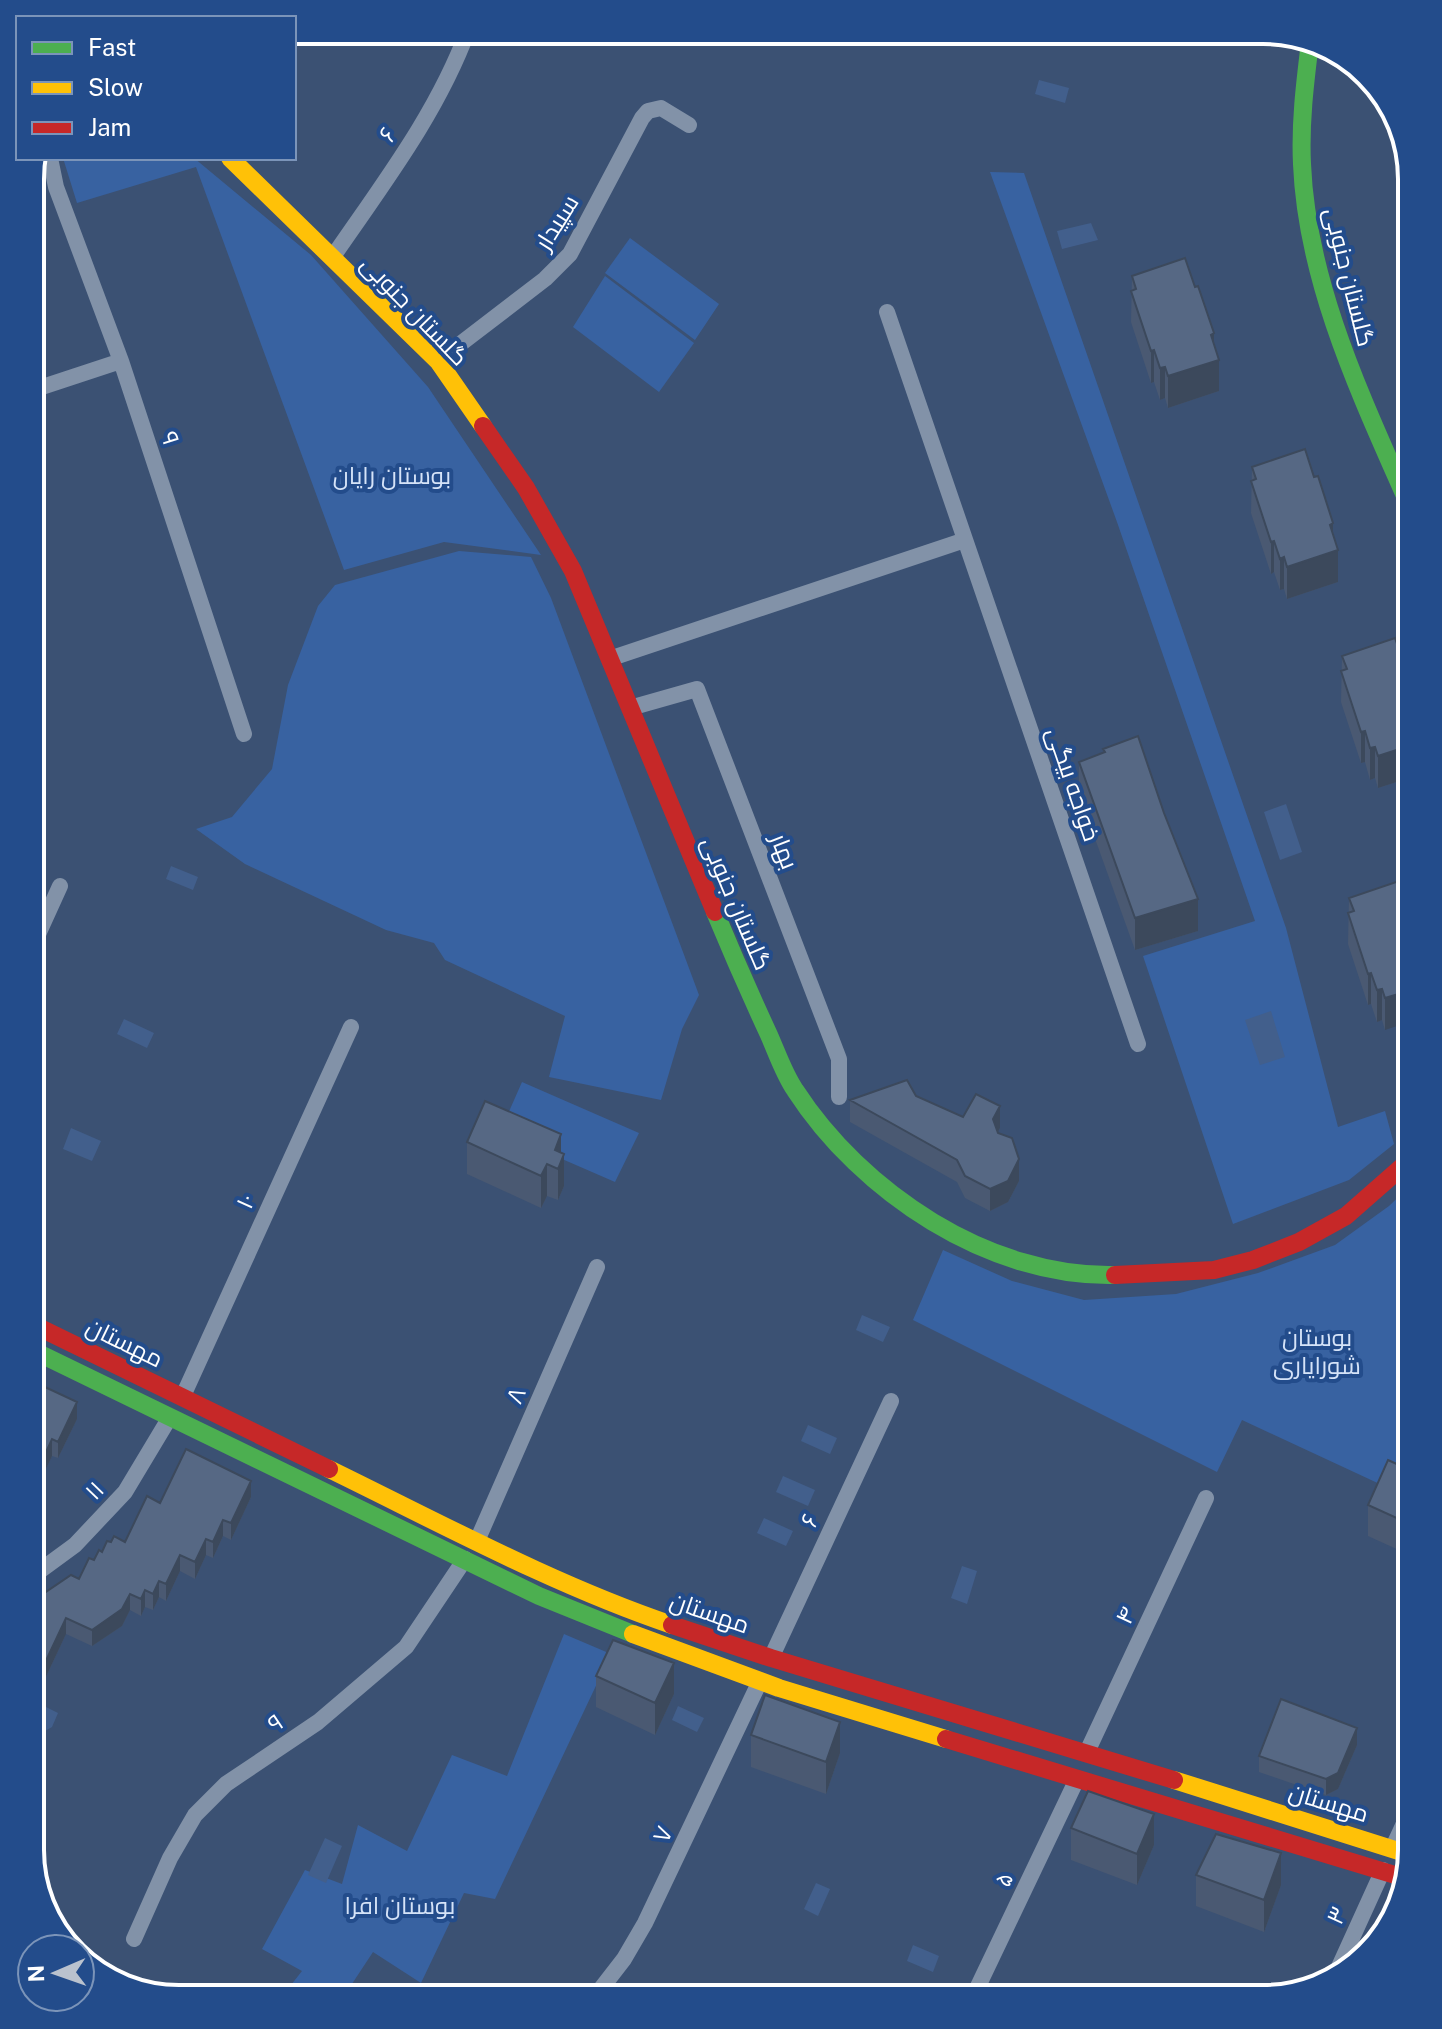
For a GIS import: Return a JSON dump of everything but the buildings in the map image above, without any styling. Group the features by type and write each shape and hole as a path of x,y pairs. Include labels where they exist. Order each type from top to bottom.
{"street":[{"name":"۶","path":"332,258 425,122 455,66 463,44"},
{"name":"گلستان جنوبی","path":"1308,52 1302,95 1302,134 1303,181 1310,230 1321,278 1351,372 1398,480"},
{"name":"سپیدار","path":"438,361 545,279 570,254 648,111 661,108 689,125"},
{"name":"۹","path":"50,160 56,187 121,361 244,734"},
{"name":"گلستان جنوبی","path":"232,160 438,361 526,488 573,571 740,973 793,1088 833,1142 883,1188 916,1214 989,1249 1058,1269 1141,1276 1214,1270 1253,1260 1299,1242 1346,1216 1398,1170"},
{"name":"خواجه بیگی","path":"887,312 1138,1044"},
{"path":"44,386 121,361"},
{"path":"609,659 965,540"},
{"name":"بهار","path":"630,708 697,689 839,1059 839,1097"},
{"path":"44,921 60,886"},
{"name":"۱۰","path":"183,1396 351,1027"},
{"name":"۸","path":"477,1541 597,1267"},
{"name":"مهستان","path":"44,1330 477,1541 626,1609 771,1658 1398,1849"},
{"path":"44,1356 539,1596 673,1650 760,1681 1395,1874"},
{"path":"170,1417 183,1396"},
{"name":"۶","path":"771,1658 891,1401"},
{"name":"۱۱","path":"44,1568 75,1545 125,1492 170,1417"},
{"name":"۴","path":"1087,1752 1206,1498"},
{"path":"465,1559 477,1541"},
{"name":"۹","path":"134,1939 170,1858 195,1815 226,1784 318,1722 406,1647 465,1559"},
{"path":"760,1681 771,1658"},
{"name":"۷","path":"604,1985 624,1959 645,1923 760,1681"},
{"path":"1077,1779 1087,1752"},
{"name":"۵","path":"979,1985 1077,1779"},
{"path":"1383,1870 1398,1836"},
{"name":"۳","path":"1343,1958 1383,1870"}],"green space":[{"name":"بوستان رایان","path":"64,160 196,160 311,255 428,387 541,555 444,542 344,570 196,167 77,203"},
{"path":"990,172 1024,173 1286,928 1338,1127 1385,1111 1394,1144 1349,1180 1233,1224 1143,956 1255,921 1117,522"},
{"path":"630,238 719,304 695,340 605,273"},
{"path":"605,276 694,343 659,392 573,327"},
{"path":"459,551 531,557 551,598 699,995 682,1029 661,1100 549,1077 565,1016 445,960 434,943 386,930 245,864 196,829 232,817 272,769 288,685 318,606 335,585"},
{"path":"522,1082 639,1133 615,1182 500,1132"},
{"name":"بوستان شورایاری","path":"1398,1197 1398,1492 1242,1420 1217,1472 913,1320 943,1250 1012,1281 1084,1300 1176,1294 1258,1273 1335,1245"},
{"name":"بوستان افرا","path":"564,1634 611,1654 495,1899 464,1893 421,1983 373,1952 351,1985 291,1985 302,1971 262,1949 305,1870 342,1884 358,1825 407,1851 452,1755 507,1776"}],"shaded area":[{"path":"1039,80 1069,88 1065,103 1035,94"},
{"path":"1091,223 1098,240 1062,249 1057,231"},
{"path":"1286,804 1302,852 1280,860 1264,812"},
{"path":"171,866 198,877 193,890 166,879"},
{"path":"1271,1011 1285,1057 1260,1065 1245,1020"},
{"path":"124,1019 154,1033 147,1048 117,1034"},
{"path":"71,1128 101,1141 92,1161 63,1149"},
{"path":"862,1315 890,1327 883,1342 856,1330"},
{"path":"808,1425 837,1438 830,1454 801,1441"},
{"path":"783,1476 815,1490 808,1506 776,1492"},
{"path":"764,1518 793,1531 786,1546 757,1533"},
{"path":"962,1566 977,1571 967,1604 951,1598"},
{"path":"678,1706 704,1718 697,1732 672,1720"},
{"path":"44,1708 58,1713 52,1727 44,1732"},
{"path":"325,1838 342,1846 326,1883 308,1875"},
{"path":"816,1883 830,1889 818,1916 804,1909"},
{"path":"913,1945 939,1956 933,1972 907,1961"}],"traffic: fast":[{"path":"1309,52 1303,103 1302,164 1306,209 1315,254 1326,299 1357,386 1398,480"},
{"path":"715,912 791,1084 823,1127 855,1162 892,1194 932,1222 976,1245 1021,1262 1068,1272 1115,1275"},
{"path":"44,1356 539,1596 633,1634"}],"traffic: slow":[{"path":"232,160 438,361 483,426"},
{"path":"329,1469 541,1573 672,1625"},
{"path":"633,1634 779,1688 946,1739"},
{"path":"1174,1780 1398,1851"}],"traffic: jam":[{"path":"483,426 526,488 573,571 715,912"},
{"path":"1115,1275 1214,1270 1253,1260 1299,1242 1346,1216 1398,1170"},
{"path":"44,1330 329,1469"},
{"path":"672,1625 1174,1780"},
{"path":"946,1739 1395,1875"}]}
